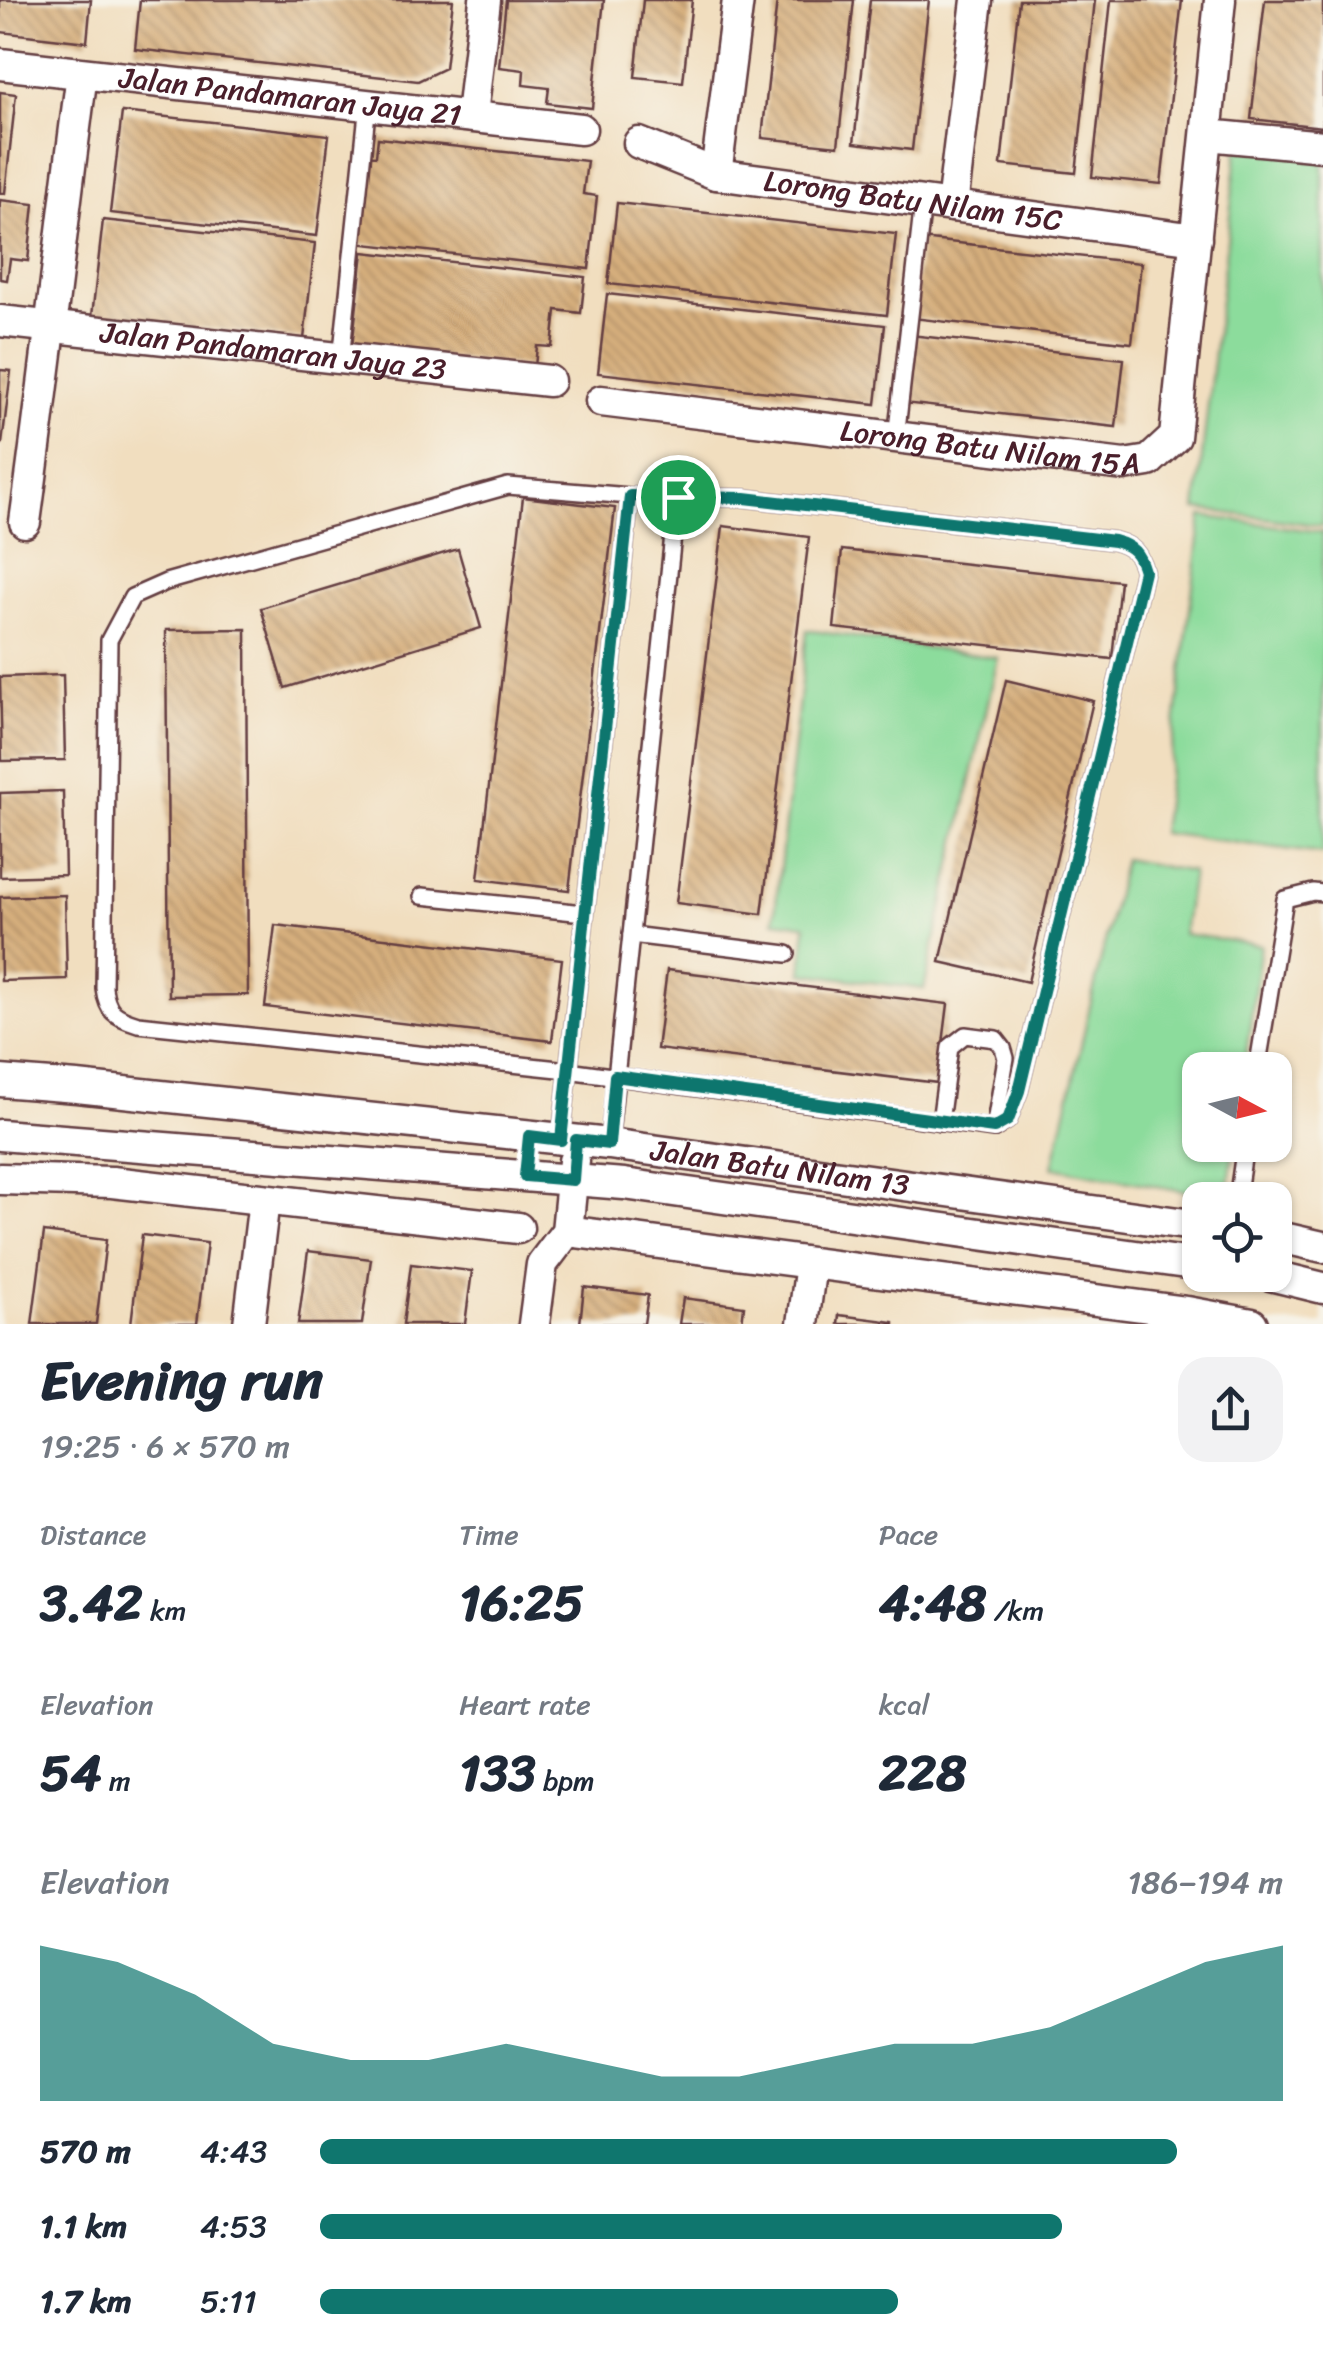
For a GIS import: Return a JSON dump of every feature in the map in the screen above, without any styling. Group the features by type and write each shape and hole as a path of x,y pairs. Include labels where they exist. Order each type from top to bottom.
{"street":[{"path":"472,116 485,0"},
{"path":"716,174 738,0"},
{"path":"938,204 977,0"},
{"name":"Lorong Batu Nilam 15A","path":"601,402 1124,465 1149,461 1174,437 1220,0"},
{"name":"Jalan Pandamaran Jaya 21","path":"0,64 582,129"},
{"path":"25,522 53,326 82,74"},
{"path":"1208,134 1323,146"},
{"name":"Lorong Batu Nilam 15C","path":"639,142 716,174 1196,239"},
{"name":"Jalan Pandamaran Jaya 23","path":"0,321 549,381"},
{"name":"Jalan Batu Nilam 13","path":"0,1082 609,1144 1182,1224"},
{"name":"Jalan Batu Nilam 13","path":"0,1136 624,1184 1182,1262"},
{"path":"529,1136 518,1228 542,1264"},
{"path":"534,1324 542,1264 567,1232 573,1180 569,1140"},
{"path":"0,1179 112,1182 518,1228"},
{"path":"250,1324 264,1200"},
{"path":"567,1232 811,1264 1061,1310 1187,1312 1252,1324"},
{"path":"1292,1240 1323,1247"},
{"path":"803,1324 811,1264"},
{"path":"1292,1280 1323,1288"}],"lane":[{"path":"341,360 368,103"},
{"path":"896,438 938,204"},
{"path":"508,486 630,496 745,498 1114,541 1127,544 1139,554 1144,571 1019,1091 1008,1120 994,1128 568,1070 138,1024 118,1018 106,1007 109,640 132,598 166,582 508,486"},
{"path":"569,1140 568,1070 630,496"},
{"path":"609,1144 678,497"},
{"path":"1259,1052 1285,900 1323,893"},
{"path":"422,896 584,914"},
{"path":"631,935 787,954"},
{"path":"940,1122 950,1047 964,1035 996,1038 1006,1058 994,1128"}],"green space":[{"path":"1238,145 1323,154 1323,526 1196,509"},
{"path":"1202,516 1323,532 1323,854 1161,833"},
{"path":"807,630 998,658 924,989 802,973 806,925 774,921"},
{"path":"1124,859 1192,872 1183,934 1261,945 1246,1052 1182,1052 1182,1162 1232,1162 1229,1182 1182,1182 1182,1191 1053,1167"}],"building":[{"path":"0,0 91,0 87,42 0,32"},
{"path":"140,0 453,0 445,68 418,81 135,49"},
{"path":"506,0 604,0 592,108 547,103 549,88 523,85 524,70 499,67"},
{"path":"643,0 692,0 683,82 635,77"},
{"path":"777,0 854,0 838,146 762,138"},
{"path":"870,0 929,0 912,150 854,143"},
{"path":"1019,0 1095,0 1076,173 1001,165"},
{"path":"1111,0 1182,0 1161,184 1092,177"},
{"path":"1265,0 1323,0 1323,127 1251,119"},
{"path":"0,92 16,94 5,193 0,193"},
{"path":"122,112 329,135 317,236 110,213"},
{"path":"378,138 587,161 583,194 597,196 589,269 355,243 365,155 376,156"},
{"path":"0,200 34,204 28,261 10,259 7,280 0,279"},
{"path":"617,203 896,234 887,315 608,284"},
{"path":"103,220 315,243 304,339 92,316"},
{"path":"921,239 1141,263 1132,343 912,318"},
{"path":"363,252 585,277 581,313 556,310 552,347 537,346 535,367 352,347"},
{"path":"607,294 885,325 876,404 598,373"},
{"path":"910,335 1124,359 1116,427 903,403"},
{"path":"0,370 11,371 2,444 0,444"},
{"path":"523,497 615,508 569,890 478,879"},
{"path":"723,526 809,537 762,914 676,903"},
{"path":"458,549 481,628 285,688 261,608"},
{"path":"842,550 1120,581 1112,659 834,628"},
{"path":"246,629 248,995 169,996 166,630"},
{"path":"63,675 65,760 2,761 0,677"},
{"path":"1006,680 1093,701 1028,982 940,962"},
{"path":"63,791 65,875 0,877 0,793"},
{"path":"65,895 67,979 1,981 0,897"},
{"path":"275,925 562,959 552,1041 265,1007"},
{"path":"667,970 948,1004 938,1083 657,1049"},
{"path":"44,1232 106,1240 96,1324 32,1324"},
{"path":"142,1235 207,1243 197,1324 131,1324"},
{"path":"308,1251 371,1259 362,1324 298,1324"},
{"path":"411,1264 472,1271 465,1324 403,1324"},
{"path":"584,1287 648,1295 644,1324 580,1324"},
{"path":"683,1298 744,1306 742,1324 679,1324"},
{"path":"839,1315 894,1322 894,1324 838,1324"}],"route":[{"path":"630,496 678,497 745,498 1114,541 1127,544 1139,554 1144,571 1019,1091 1008,1120 994,1128 615,1076 609,1144 576,1140 573,1180 525,1176 529,1136 561,1140 630,496"}]}
